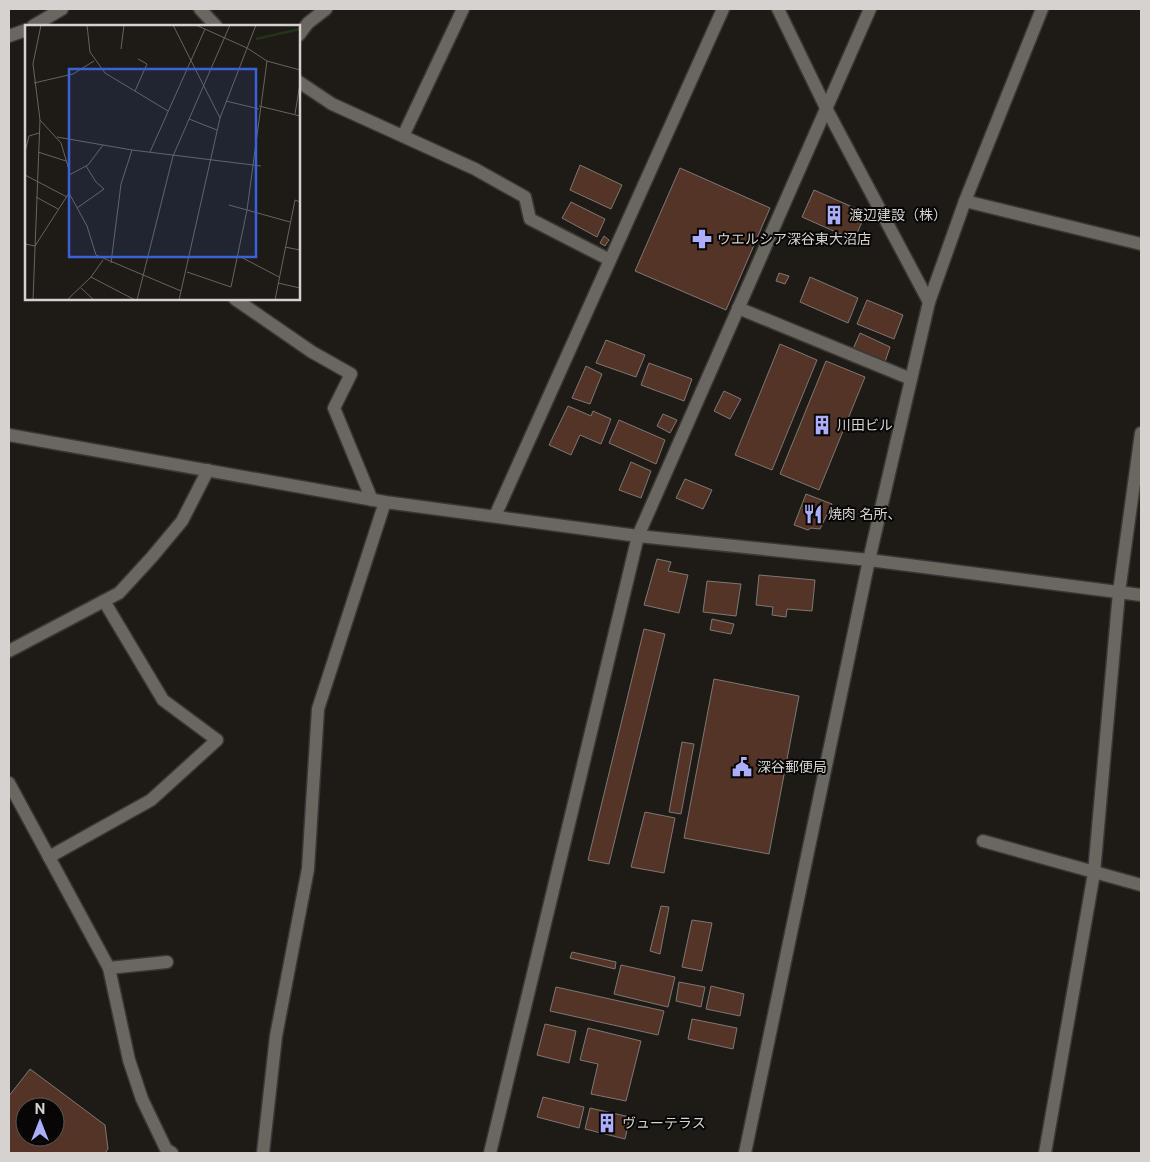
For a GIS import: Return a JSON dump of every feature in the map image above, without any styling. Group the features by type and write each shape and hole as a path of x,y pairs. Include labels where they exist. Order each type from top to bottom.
{"street":[{"path":"37,25 62,9"},
{"path":"200,9 215,25"},
{"path":"300,34 308,23 326,9"},
{"path":"403,136 463,9"},
{"path":"495,516 723,9"},
{"path":"778,9 826,108 929,302"},
{"path":"490,1153 638,536 870,9"},
{"path":"745,1153 869,560 929,302 965,201 1042,9"},
{"path":"9,36 25,32"},
{"path":"300,83 332,104 475,169 525,197 530,219 610,260"},
{"path":"965,201 1141,244"},
{"path":"236,300 312,352 351,374 334,408 372,500"},
{"path":"738,308 911,379"},
{"path":"1046,1153 1094,873 1118,592 1141,433"},
{"path":"9,435 385,502 638,536 869,560 1141,595"},
{"path":"9,652 119,593 182,521 208,470"},
{"path":"263,1153 276,1036 308,869 318,709 385,502"},
{"path":"49,857 151,800 217,740 162,700 104,601"},
{"path":"9,783 109,968 129,1060 140,1091 166,1149 172,1153"},
{"path":"983,841 1141,885"},
{"path":"109,968 167,962"}],"building":[{"path":"580,165 622,185 611,209 570,190"},
{"name":"ウエルシア深谷東大沼店","path":"680,168 770,208 726,310 635,271"},
{"name":"渡辺建設（株）","path":"814,190 866,213 854,240 802,217"},
{"path":"571,202 605,219 597,237 562,218"},
{"path":"604,236 609,240 605,246 600,243"},
{"path":"779,273 789,276 785,284 776,281"},
{"path":"810,277 858,298 848,323 800,302"},
{"path":"867,300 903,315 894,339 857,324"},
{"path":"860,333 890,347 885,362 853,349"},
{"path":"606,340 645,355 636,377 596,363"},
{"path":"780,344 817,360 772,470 735,455"},
{"name":"川田ビル","path":"826,361 865,377 819,490 780,474"},
{"path":"649,363 692,379 684,401 641,385"},
{"path":"586,366 602,374 590,404 572,398"},
{"path":"724,391 741,399 730,419 714,411"},
{"path":"568,406 591,416 593,411 611,419 601,444 580,435 571,455 549,445"},
{"path":"663,414 677,420 670,433 657,426"},
{"path":"619,420 665,440 656,464 609,443"},
{"path":"631,462 651,471 641,498 619,490"},
{"path":"685,479 712,490 703,509 676,498"},
{"name":"焼肉 名所、","path":"806,494 832,504 820,529 811,528 808,530 794,525"},
{"path":"657,559 671,562 668,571 688,575 679,613 644,605"},
{"path":"759,575 815,580 812,611 787,609 786,617 772,615 773,607 756,605"},
{"path":"707,581 741,584 736,616 703,612"},
{"path":"712,619 734,624 731,634 710,630"},
{"path":"644,629 665,634 609,864 588,860"},
{"name":"深谷郵便局","path":"714,679 799,696 769,854 684,838"},
{"path":"682,742 694,744 681,814 669,812"},
{"path":"645,812 675,818 664,873 631,867"},
{"path":"661,906 669,907 660,954 650,951"},
{"path":"692,920 712,923 702,971 682,967"},
{"path":"572,952 616,962 615,969 570,958"},
{"path":"621,965 675,977 668,1007 614,994"},
{"path":"679,982 705,987 701,1007 676,1001"},
{"path":"711,986 744,994 740,1016 706,1009"},
{"path":"556,987 664,1011 658,1035 550,1011"},
{"path":"692,1019 737,1028 733,1049 688,1039"},
{"path":"545,1024 576,1031 569,1063 537,1055"},
{"path":"588,1028 641,1041 626,1101 591,1094 598,1064 580,1060"},
{"path":"30,1069 105,1125 108,1149 105,1153 9,1153 9,1096"},
{"name":"ヴューテラス","path":"543,1097 584,1107 579,1128 537,1117"},
{"name":"ヴューテラス","path":"590,1108 630,1117 625,1139 585,1129"}],"place":[{"name":"渡辺建設（株）","path":"834,215"},
{"name":"ウエルシア深谷東大沼店","path":"702,239"},
{"name":"川田ビル","path":"822,425"},
{"name":"焼肉 名所、","path":"813,514"},
{"name":"深谷郵便局","path":"742,767"},
{"name":"ヴューテラス","path":"607,1123"}]}
